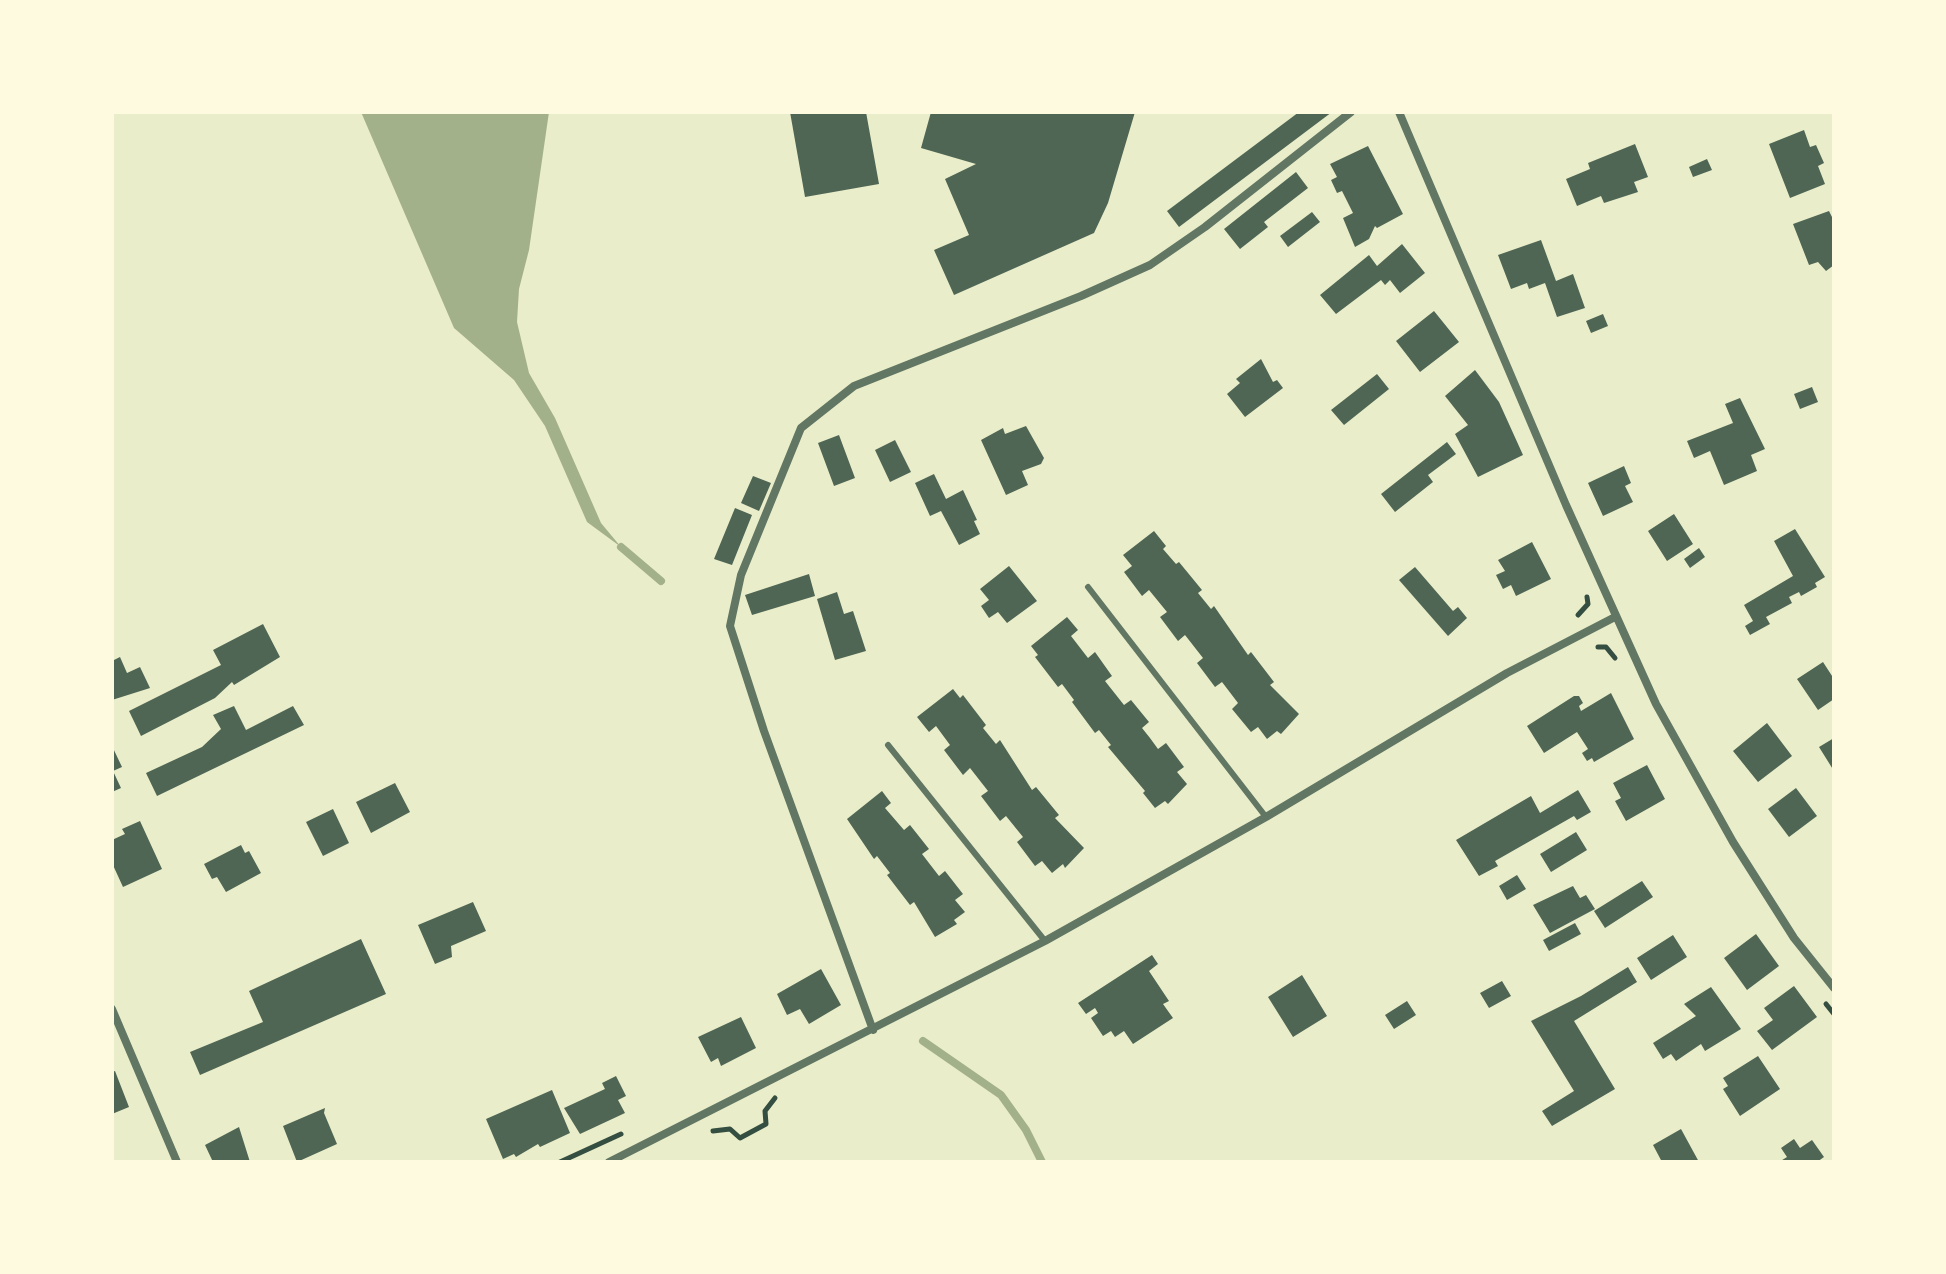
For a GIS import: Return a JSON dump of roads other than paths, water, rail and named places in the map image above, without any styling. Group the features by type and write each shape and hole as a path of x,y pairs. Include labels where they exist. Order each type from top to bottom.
{"street":[{"path":"873,1030 769,744 730,626 741,575 801,428 854,386 1081,296 1150,265 1205,227 1351,112"},
{"path":"1399,112 1615,617 1656,704 1733,842 1794,938 1834,988"},
{"path":"609,1162 1045,941 1266,817 1507,673 1615,617"},
{"path":"112,1009 177,1162"}],"lane":[{"path":"1088,587 1266,817"},
{"path":"888,745 1045,941"}],"waterway":[{"path":"621,547 661,581"},
{"path":"923,1041 1001,1095 1026,1130 1042,1162"}]}
